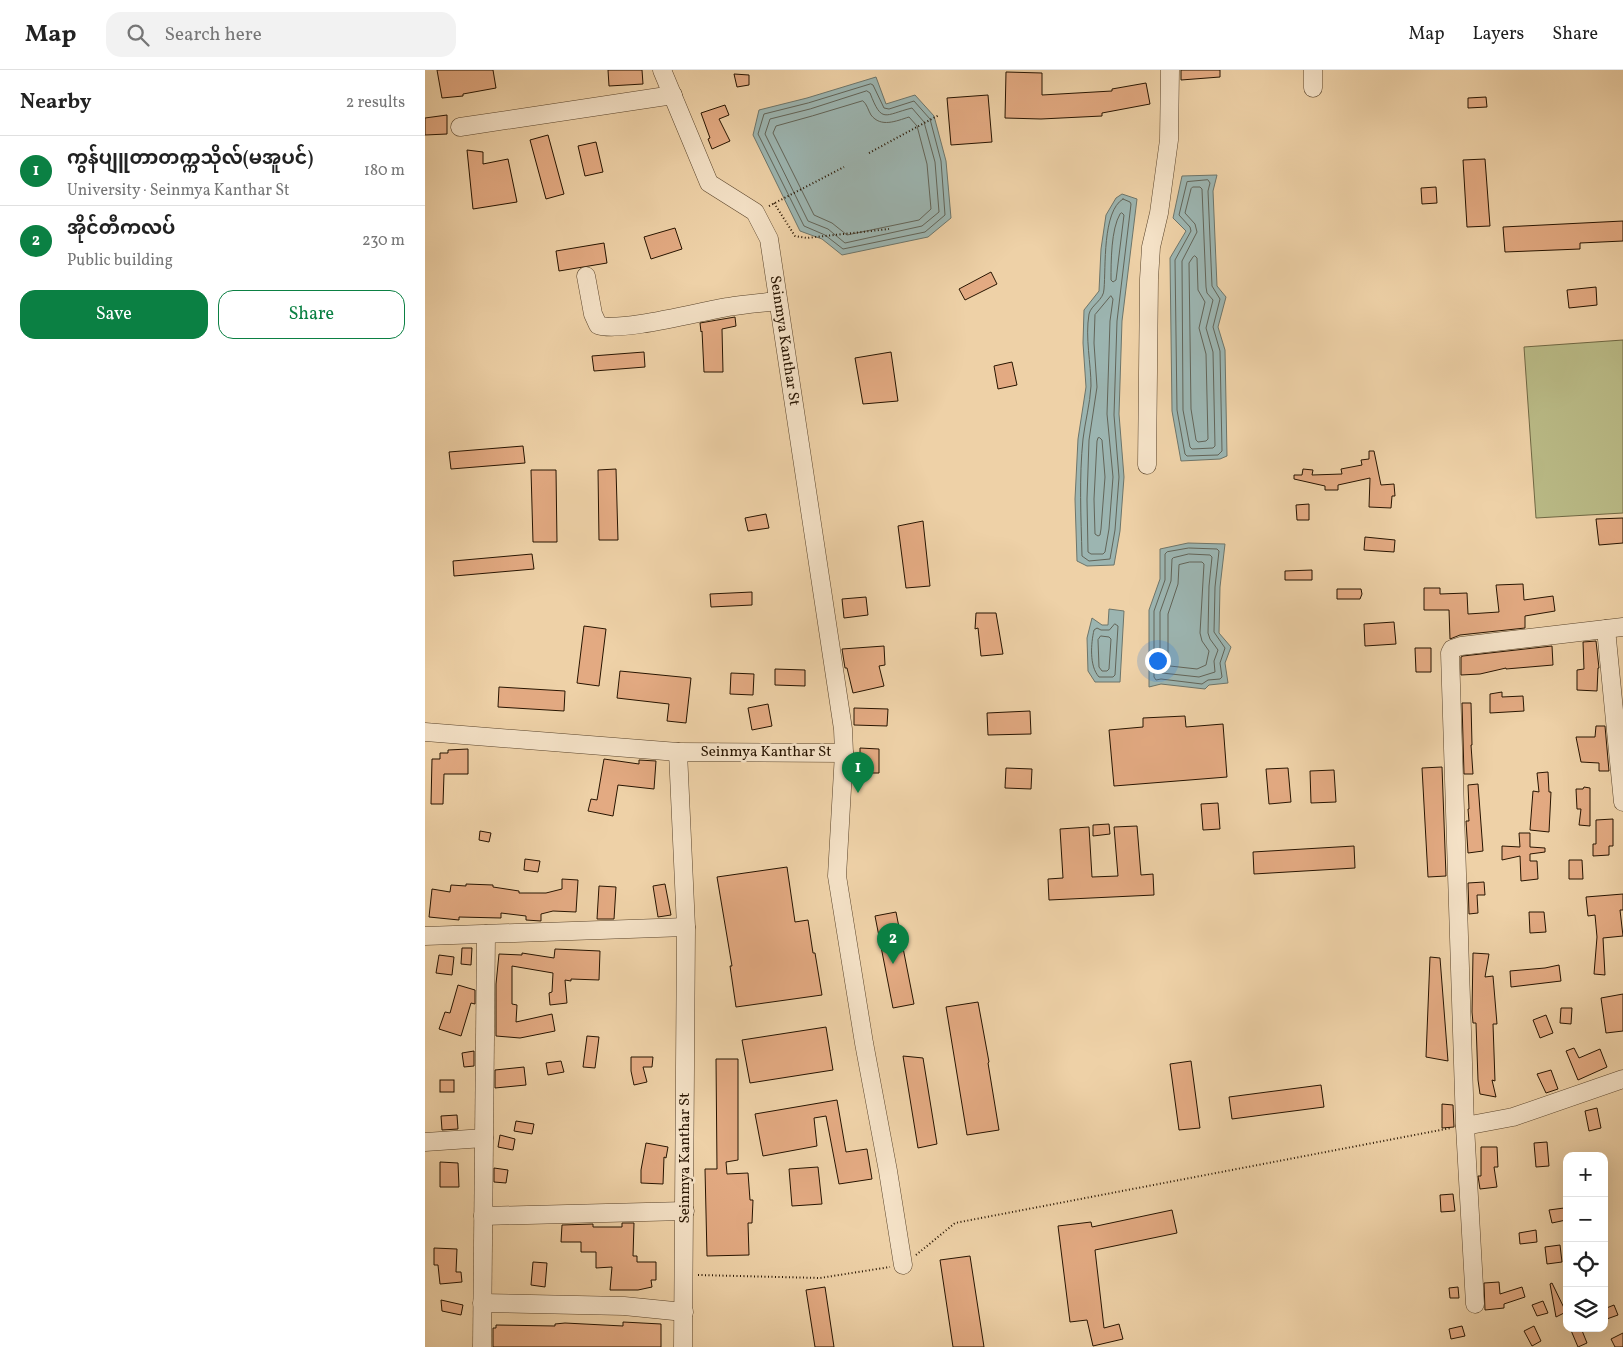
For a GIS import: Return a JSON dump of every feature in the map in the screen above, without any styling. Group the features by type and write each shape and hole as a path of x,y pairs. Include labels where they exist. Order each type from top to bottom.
{"street":[{"name":"Seinmya Kanthar St","path":"662,70 709,183 755,212 769,239 843,729 844,753 678,752 686,927 683,1347"},
{"path":"1147,465 1149,279 1151,247 1159,213 1169,140 1170,70"},
{"path":"1313,70 1313,88"},
{"path":"460,127 673,95"},
{"path":"586,276 593,314 598,325 603,327 634,325 729,307 778,301"},
{"path":"1475,1304 1465,1126 1450,653 1452,650 1461,646 1615,628 1623,802"},
{"path":"425,732 678,752"},
{"path":"844,753 837,876 903,1265"},
{"path":"425,936 686,927"},
{"path":"482,1347 485,934"},
{"path":"1465,1126 1513,1117 1623,1079"},
{"path":"425,1142 484,1138"},
{"path":"483,1216 685,1211"},
{"path":"482,1303 624,1306 684,1312"}],"path":[{"path":"869,153 939,114"},
{"path":"782,199 844,167"},
{"path":"774,203 795,236 807,238 889,229"},
{"path":"685,1274 820,1278 903,1265 955,1224 1465,1126"}],"green space":[{"path":"1623,340 1623,513 1536,518 1524,347"}],"water":[{"path":"876,77 886,104 915,95 934,116 946,161 951,218 928,237 842,255 822,239 800,231 753,135 759,110"},
{"path":"1217,175 1213,191 1217,286 1226,297 1218,327 1225,350 1227,456 1220,459 1181,461 1172,411 1170,258 1186,231 1173,218 1182,176"},
{"path":"1122,194 1137,199 1122,321 1119,414 1124,477 1120,531 1114,565 1087,566 1077,561 1075,499 1078,439 1086,387 1083,343 1084,310 1099,291 1101,249 1106,215 1116,198"},
{"path":"1188,543 1225,544 1220,587 1219,633 1231,647 1225,663 1228,683 1209,685 1205,689 1161,684 1149,687 1149,610 1160,579 1160,549"},
{"path":"1109,609 1124,611 1120,682 1095,682 1088,671 1087,638 1092,618 1102,625 1108,625"}],"building":[{"path":"437,70 493,70 496,88 463,94 463,96 442,98"},
{"path":"608,70 642,70 643,84 609,86"},
{"path":"1181,70 1220,70 1220,77 1181,80"},
{"path":"1006,72 1042,73 1042,95 1112,91 1112,89 1146,83 1150,104 1102,113 1102,116 1041,119 1005,118"},
{"path":"734,74 749,75 749,85 737,87"},
{"path":"988,95 992,142 951,145 947,98"},
{"path":"1486,97 1487,107 1468,108 1468,98"},
{"path":"725,105 729,115 719,119 730,141 712,149 701,113"},
{"path":"447,115 447,134 425,135 425,118"},
{"path":"548,135 564,194 546,199 530,140"},
{"path":"596,142 603,172 585,176 578,146"},
{"path":"467,150 483,152 483,164 508,159 517,202 473,209"},
{"path":"1485,159 1490,226 1467,227 1463,160"},
{"path":"1436,187 1437,203 1422,204 1421,188"},
{"path":"1623,221 1623,241 1580,243 1580,249 1505,252 1503,227"},
{"path":"675,228 682,249 651,259 644,237"},
{"path":"604,243 607,263 559,271 556,251"},
{"path":"991,272 997,284 965,300 959,289"},
{"path":"1596,287 1597,305 1569,308 1567,290"},
{"path":"735,317 736,326 722,329 723,372 704,372 700,323"},
{"path":"644,352 645,367 594,371 592,356"},
{"path":"891,352 898,401 863,404 855,358"},
{"path":"1012,362 1017,385 998,389 994,366"},
{"path":"523,446 525,463 451,469 449,452"},
{"path":"1369,451 1374,451 1381,485 1394,484 1395,496 1392,496 1391,508 1369,507 1370,478 1338,485 1338,490 1325,490 1325,486 1294,479 1294,475 1302,475 1303,469 1313,470 1312,475 1342,474 1341,469 1362,465 1361,460 1369,459"},
{"path":"616,469 618,540 599,540 598,470"},
{"path":"531,470 556,470 557,542 533,542"},
{"path":"1309,504 1309,520 1297,520 1296,505"},
{"path":"766,514 769,528 748,531 745,518"},
{"path":"1623,518 1623,543 1599,545 1596,519"},
{"path":"923,521 930,586 906,588 898,526"},
{"path":"1365,537 1395,540 1394,552 1364,550"},
{"path":"532,554 534,569 454,576 453,561"},
{"path":"1312,570 1312,580 1285,580 1285,571"},
{"path":"1523,584 1524,600 1553,596 1555,611 1525,616 1525,628 1460,635 1450,639 1449,610 1424,610 1424,588 1440,588 1440,594 1467,593 1468,614 1499,612 1496,585"},
{"path":"1337,589 1361,589 1362,594 1360,599 1337,599"},
{"path":"752,592 752,605 711,607 710,594"},
{"path":"866,597 868,615 844,618 842,599"},
{"path":"976,613 996,613 1003,654 981,656 978,628 975,629"},
{"path":"1394,622 1396,644 1365,646 1364,624"},
{"path":"584,626 606,629 599,686 577,683"},
{"path":"1596,641 1599,668 1597,691 1577,690 1577,670 1584,669 1583,642"},
{"path":"884,646 885,665 879,666 884,686 853,693 847,668 845,668 842,649"},
{"path":"1552,646 1553,665 1506,668 1480,674 1461,675 1461,657 1463,656"},
{"path":"1415,648 1431,648 1431,672 1416,672"},
{"path":"775,669 805,670 805,686 775,685"},
{"path":"620,671 691,678 686,723 667,721 669,704 617,698"},
{"path":"731,673 754,674 753,695 730,694"},
{"path":"499,687 565,691 564,711 498,707"},
{"path":"1502,692 1502,697 1523,696 1524,711 1490,713 1490,694"},
{"path":"1462,703 1471,703 1473,774 1464,774"},
{"path":"768,704 772,726 752,730 748,708"},
{"path":"854,708 888,709 887,726 854,725"},
{"path":"1030,711 1031,734 988,735 987,713"},
{"path":"1185,716 1186,727 1223,724 1227,777 1114,786 1109,730 1143,727 1143,718"},
{"path":"1596,726 1605,726 1609,771 1599,771 1599,763 1581,762 1576,737 1595,737"},
{"path":"860,748 879,749 879,773 860,773"},
{"path":"468,749 468,774 444,774 443,804 431,804 432,759 440,759 440,753 448,753 448,750"},
{"path":"604,759 639,764 639,760 656,761 654,789 618,785 613,816 588,811 591,799 597,800"},
{"path":"1442,767 1446,876 1428,877 1422,768"},
{"path":"1006,768 1032,769 1031,789 1005,788"},
{"path":"1288,768 1291,802 1269,804 1266,769"},
{"path":"1334,770 1336,802 1311,803 1310,771"},
{"path":"1548,772 1549,792 1551,792 1549,832 1530,830 1533,791 1539,792 1537,773"},
{"path":"1478,784 1483,851 1468,853 1466,821 1469,821 1468,785"},
{"path":"1584,787 1590,788 1590,826 1579,825 1581,809 1577,809 1576,789 1583,789"},
{"path":"1218,803 1220,829 1203,830 1201,804"},
{"path":"1613,819 1613,846 1609,846 1609,855 1593,856 1593,844 1596,844 1596,820"},
{"path":"1109,824 1110,834 1093,836 1093,825"},
{"path":"1137,826 1141,875 1153,874 1154,895 1049,900 1048,879 1063,878 1060,829 1089,827 1092,877 1118,876 1114,827"},
{"path":"480,831 491,833 489,842 479,840"},
{"path":"1519,833 1530,833 1530,847 1545,848 1545,852 1530,854 1530,861 1537,861 1538,879 1521,881 1520,856 1502,860 1502,846 1520,847"},
{"path":"1354,846 1355,868 1254,874 1253,852"},
{"path":"525,859 540,861 538,872 524,870"},
{"path":"1569,860 1582,860 1583,879 1569,879"},
{"path":"787,867 795,922 808,920 822,995 736,1007 730,966 732,966 717,877"},
{"path":"562,879 578,880 576,912 553,911 541,914 541,921 526,920 526,916 501,913 501,918 459,917 459,920 429,917 432,889 450,892 451,885 466,886 466,884 493,885 493,887 519,891 519,893 546,893 562,889"},
{"path":"1484,882 1485,895 1477,895 1478,913 1469,914 1468,883"},
{"path":"665,884 671,915 658,917 653,886"},
{"path":"599,886 616,887 614,919 597,919"},
{"path":"1623,894 1623,910 1620,910 1623,936 1603,938 1605,975 1594,974 1597,937 1595,915 1588,916 1586,897"},
{"path":"896,912 914,1004 893,1008 875,916"},
{"path":"1529,912 1544,912 1546,932 1530,933"},
{"path":"462,948 472,948 471,965 461,964"},
{"path":"555,949 600,951 599,980 565,980 567,1003 550,1005 549,993 552,992 553,973 512,966 512,1004 517,1005 516,1022 552,1014 555,1031 520,1038 496,1036 496,984 499,954 522,955 522,953 554,958"},
{"path":"1473,953 1489,954 1485,977 1493,976 1497,1024 1493,1024 1495,1081 1492,1080 1496,1097 1480,1094 1476,1023 1473,1023 1472,1012"},
{"path":"439,955 454,957 452,975 436,973"},
{"path":"1430,957 1440,958 1448,1061 1426,1057"},
{"path":"1559,965 1561,981 1511,987 1510,971"},
{"path":"458,985 475,990 475,1004 471,1003 461,1036 439,1029 445,1012 450,1013"},
{"path":"1623,994 1623,1031 1606,1033 1601,998"},
{"path":"978,1002 999,1130 967,1135 946,1007"},
{"path":"1561,1008 1572,1008 1571,1024 1560,1023"},
{"path":"1546,1015 1553,1033 1540,1038 1533,1020"},
{"path":"826,1027 833,1070 750,1083 742,1040"},
{"path":"587,1036 599,1037 595,1068 583,1067"},
{"path":"1574,1048 1579,1058 1600,1049 1607,1067 1578,1080 1566,1051"},
{"path":"474,1051 474,1066 464,1067 462,1053"},
{"path":"903,1056 923,1058 937,1144 918,1148"},
{"path":"631,1057 653,1057 652,1067 643,1067 647,1082 634,1085"},
{"path":"716,1059 738,1059 738,1160 726,1162 727,1174 748,1173 750,1200 753,1200 752,1223 748,1223 749,1255 707,1256 705,1169 717,1169"},
{"path":"561,1061 564,1072 548,1075 546,1063"},
{"path":"1191,1061 1200,1128 1179,1130 1170,1064"},
{"path":"524,1067 526,1085 495,1088 495,1070"},
{"path":"1551,1070 1558,1089 1546,1093 1537,1074"},
{"path":"440,1080 454,1080 454,1092 440,1092"},
{"path":"1321,1085 1324,1107 1232,1119 1229,1097"},
{"path":"837,1100 846,1152 867,1149 872,1179 839,1184 826,1116 814,1118 817,1146 763,1156 755,1114"},
{"path":"1442,1104 1453,1105 1454,1127 1442,1128"},
{"path":"1597,1108 1601,1128 1589,1131 1585,1111"},
{"path":"457,1115 458,1129 442,1130 441,1116"},
{"path":"516,1121 534,1124 532,1134 514,1131"},
{"path":"500,1135 515,1139 513,1150 498,1147"},
{"path":"1547,1142 1549,1166 1536,1167 1534,1143"},
{"path":"646,1143 668,1147 666,1158 664,1157 663,1184 641,1183 641,1170"},
{"path":"1481,1147 1497,1147 1498,1167 1494,1167 1497,1187 1480,1189 1478,1176 1481,1176"},
{"path":"440,1162 458,1163 459,1187 440,1187"},
{"path":"818,1167 822,1204 792,1206 789,1169"},
{"path":"494,1168 508,1170 506,1183 494,1182"},
{"path":"1453,1194 1455,1211 1441,1212 1440,1195"},
{"path":"1563,1208 1563,1221 1552,1223 1549,1210"},
{"path":"1172,1210 1177,1233 1095,1250 1104,1328 1119,1324 1123,1339 1093,1346 1087,1320 1070,1322 1058,1226 1091,1222 1092,1227"},
{"path":"622,1223 634,1223 633,1256 637,1256 637,1262 656,1262 656,1280 651,1280 652,1287 638,1290 610,1290 612,1267 596,1268 596,1252 581,1252 581,1242 561,1242 562,1225 593,1224 593,1227 622,1227"},
{"path":"1536,1230 1537,1242 1520,1244 1519,1233"},
{"path":"1560,1245 1562,1262 1547,1264 1545,1247"},
{"path":"434,1248 457,1249 456,1272 461,1272 462,1282 440,1284 438,1265 434,1265"},
{"path":"970,1256 984,1347 953,1347 940,1260"},
{"path":"533,1262 547,1263 545,1287 531,1285"},
{"path":"1499,1282 1500,1294 1522,1287 1525,1297 1504,1304 1504,1308 1485,1310 1484,1283"},
{"path":"1552,1283 1563,1306 1563,1314 1556,1317 1550,1284"},
{"path":"825,1287 834,1347 815,1347 806,1290"},
{"path":"1458,1287 1459,1298 1450,1298 1449,1288"},
{"path":"441,1300 463,1305 461,1315 442,1311"},
{"path":"1543,1301 1548,1313 1537,1316 1532,1305"},
{"path":"1614,1305 1618,1315 1608,1319 1608,1307"},
{"path":"623,1322 661,1324 661,1347 493,1347 493,1328 496,1328 496,1325 555,1326 555,1324 565,1323 623,1326"},
{"path":"1462,1326 1465,1336 1451,1339 1449,1329"},
{"path":"1534,1326 1541,1341 1532,1346 1524,1331"},
{"path":"1572,1332 1583,1332 1587,1343 1578,1347"},
{"path":"1623,1333 1623,1347 1615,1347 1611,1339"}],"place":[{"name":"ကွန်ပျူတာတက္ကသိုလ်(မအူပင်)","path":"858,793"},
{"name":"အိုင်တီကလပ်","path":"893,964"}]}
